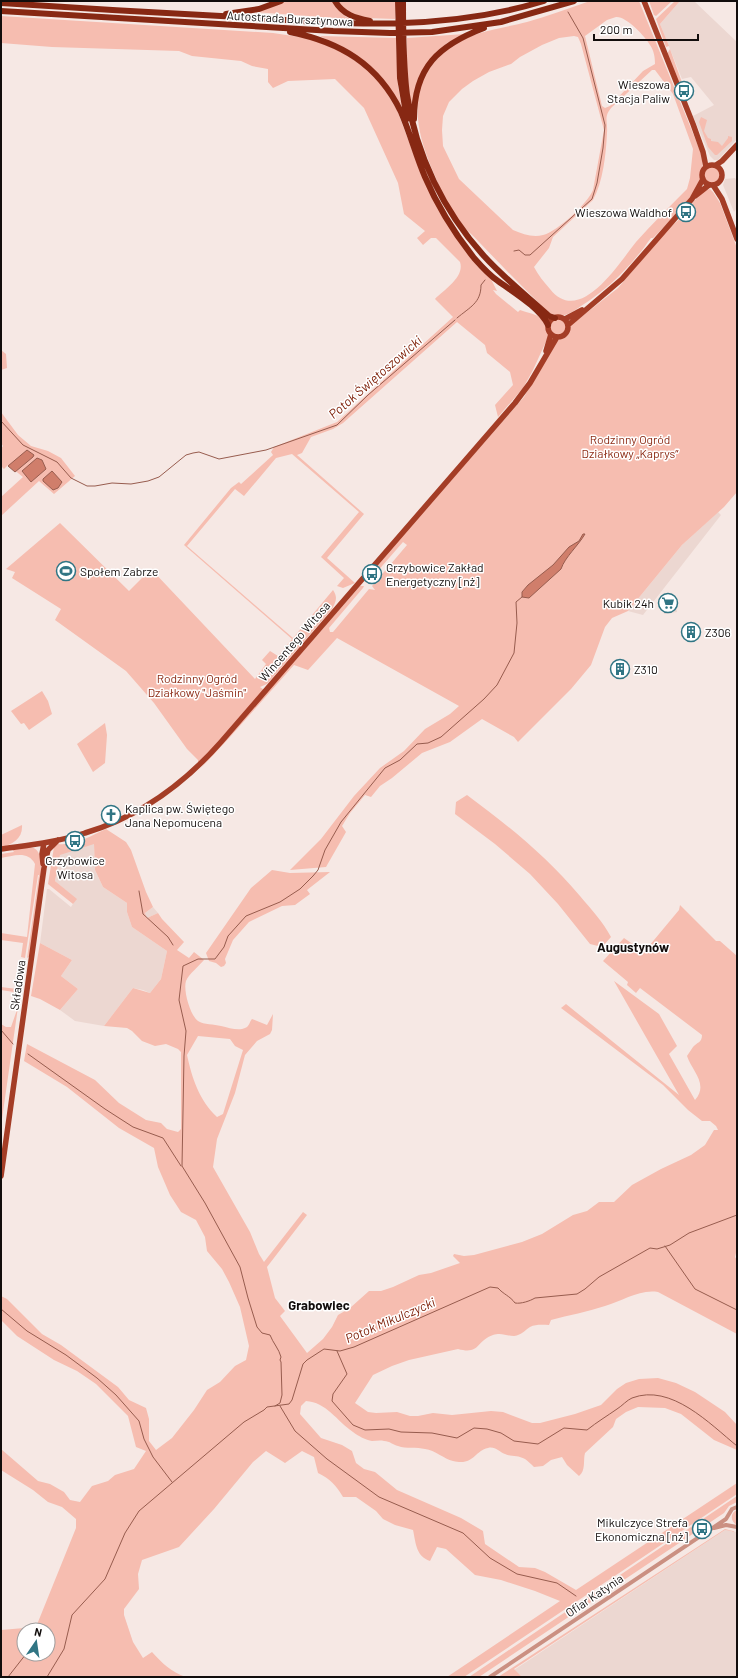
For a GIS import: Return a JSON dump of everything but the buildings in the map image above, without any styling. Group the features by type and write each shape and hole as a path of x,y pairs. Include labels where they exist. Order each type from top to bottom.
{"highway":[{"path":"208,16 252,11 280,1"},
{"path":"335,1 342,10 352,17 392,24"},
{"name":"Autostrada Bursztynowa","path":"1,3 334,23 392,24 431,23 474,18 521,8 544,1"},
{"name":"Autostrada Bursztynowa","path":"1,11 360,33 411,33 455,30 501,22 574,1"},
{"path":"400,3 401,57 416,143 423,173 436,198 474,258 497,281 535,310 548,325"},
{"path":"416,143 414,119 415,102 418,88 426,68 436,56 450,44 467,35 501,22"},
{"path":"269,27 324,41 343,49 361,61 376,75 389,92 441,195 469,239 515,286 549,316 555,318"}],"main road":[{"path":"644,1 704,152 706,167"},
{"path":"591,306 565,319 561,317 555,318 548,325 548,330 557,338 566,334 568,325 591,306 617,284 692,199 703,179 702,172 706,167 722,161 737,145"},
{"path":"692,199 723,177 722,170 728,159 737,148"},
{"path":"704,152 714,165 722,170"},
{"path":"703,179 714,184 722,199 737,239"},
{"path":"565,319 568,325"},
{"name":"Wincentego Witosa","path":"543,359 551,334"},
{"name":"Wincentego Witosa","path":"1,849 44,843 89,832 132,815 175,787 199,766 515,403 530,383 543,359 557,338"},
{"name":"Składowa","path":"44,857 49,848 58,840"},
{"name":"Składowa","path":"1,1176 44,868 44,843"},
{"path":"25,845 38,848 44,857"}],"street":[{"name":"Ofiar Katynia","path":"490,1677 726,1519 732,1509 737,1507"},
{"name":"Ofiar Katynia","path":"729,1514 729,1519 735,1526"},
{"name":"Ofiar Katynia","path":"709,1530 725,1525 735,1526"}],"shaded area":[{"path":"680,1 694,1 737,42 737,139 718,160 714,160 710,156 693,116 714,105 691,77 682,79 660,24"},
{"path":"735,178 737,181 737,208 734,212 723,185 725,179"},
{"path":"27,450 34,455 33,457 15,472 8,466"},
{"path":"37,458 42,460 46,469 31,482 22,471"},
{"path":"52,471 62,482 58,488 53,490 43,481 43,479"},
{"path":"718,512 721,515 643,615 628,611 682,545"},
{"path":"583,534 585,534 565,560 561,569 529,598 522,597 522,592 528,585 553,565 569,547 579,541"},
{"path":"667,596 676,602 677,612 664,614 662,603"},
{"path":"94,843 95,870 103,887 127,903 127,912 132,927 167,951 161,979 150,993 133,988 104,1026 75,1021 60,1010 78,989 61,976 72,960 40,943 47,889 71,907 76,899 55,881 60,854"},
{"path":"153,907 158,913 147,918 145,913"},
{"path":"725,1530 737,1532 737,1677 522,1677 514,1670"}],"green space":[{"path":"285,1 333,1 345,16 350,19 253,12"},
{"path":"337,1 396,1 395,19 367,18 347,12"},
{"path":"590,1 639,1 701,153 702,171 701,181 693,193 664,227 653,238 651,238 625,270 597,295 577,309 563,316 559,316 550,314 550,312 549,313 522,287 457,218 442,191 426,152 418,120 418,104 420,89 426,74 436,60 458,42 477,34 551,15","holes":["616,17 630,23 648,41 654,56 655,64 643,71 610,106 605,108 602,106 585,36 607,20","574,36 578,37 604,130 593,190 590,196 579,209 556,229 543,235 532,236 513,230 459,179 443,146 443,116 449,102 462,89 473,81 489,72 511,64 520,57 542,45 559,38","652,70 655,70 673,94 693,149 690,178 687,189 642,235 620,264 598,288 586,296 574,301 562,299 550,289 539,276 534,267 549,248 553,237 593,200 599,185 605,159 607,141 606,119 609,110"]},
{"path":"649,1 672,1 656,16 654,15"},
{"path":"675,1 680,1 660,24 669,46 666,47 656,19"},
{"name":"Rodzinny Ogród Działkowy \"Jaśmin\"","path":"1,16 273,33 306,38 335,47 367,69 382,85 397,110 423,179 477,266 491,279 497,291 493,290 518,312 520,310 539,317 544,323 549,335 523,388 498,417 495,405 513,385 510,372 487,353 485,345 457,322 343,423 333,429 311,437 302,453 297,455 364,514 327,558 355,583 343,588 337,586 344,578 321,557 359,512 292,454 276,458 244,496 235,489 187,546 293,638 333,590 336,597 332,609 267,684 260,687 264,690 201,762 198,762 198,760 187,749 154,703 126,671 55,620 61,609 12,578 15,572 6,569 60,523 129,591 151,569 255,679 266,664 262,660 270,651 278,656 292,639 184,545 231,488 239,482 241,484 273,455 271,452 274,447 337,422 453,317 435,299 457,278 461,268 460,262 436,238 431,238 423,245 417,238 425,231 404,214 398,183 364,108 335,79 288,81 273,88 268,82 268,69 252,66 241,61 192,56 179,51 52,47 1,43"},
{"path":"465,34 447,43 437,52 411,106 407,69 407,38"},
{"path":"320,36 396,38 398,86 402,108 356,55"},
{"path":"670,49 684,88 679,84 667,54"},
{"path":"701,117 707,120 704,131 711,141 718,142 722,146 728,136 732,137 732,141 717,155 715,155 708,147 699,122"},
{"path":"709,167 715,167 720,172 718,181 715,183 709,183 704,178 704,172"},
{"name":"Rodzinny Ogród Działkowy „Kaprys”","path":"710,189 720,203 737,248 737,492 724,507 682,545 628,611 612,618 605,627 591,665 571,689 518,742 514,737 482,719 450,742 422,753 380,786 371,797 365,795 350,813 342,826 346,832 326,867 290,870 321,839 354,796 380,768 404,751 425,729 450,714 459,706 337,638 308,670 294,665 200,769 360,586 364,586 329,628 330,632 333,632 369,589 375,590 372,586 407,545 403,542 366,583 365,581 375,567 524,397 557,340 565,337 571,325 618,288 670,227 686,214 693,202 704,191"},
{"path":"555,319 561,319 566,324 564,333 561,335 555,335 550,330 550,324"},
{"path":"1,350 6,354 7,368 1,370"},
{"path":"1,412 18,435 31,446 48,451 61,458 75,476 54,494 39,481 1,516 1,497 23,477 8,465 4,469 1,466 1,449 3,446 1,443"},
{"path":"42,691 48,701 52,714 29,730 24,723 21,724 11,711"},
{"path":"105,723 107,735 105,763 93,772 77,744"},
{"path":"467,795 540,854 567,881 597,916 611,937 602,947 590,944 558,904 530,874 495,844 455,814 456,802"},
{"path":"22,825 21,834 19,837 13,843 1,847 1,835"},
{"path":"106,829 126,842 131,850 153,907 145,913 147,918 158,913 184,942 177,950 189,958 194,952 204,960 189,976 185,985 188,1002 192,1013 198,1021 234,1029 243,1029 249,1025 252,1019 267,1025 273,1014 272,1030 270,1034 257,1041 245,1055 235,1093 217,1139 213,1167 250,1232 264,1262 303,1212 307,1215 267,1267 275,1298 285,1311 280,1316 307,1353 323,1339 332,1327 338,1315 350,1308 369,1291 381,1291 419,1275 431,1273 460,1263 453,1256 454,1254 464,1256 474,1255 522,1242 542,1234 573,1215 587,1211 599,1202 614,1202 632,1185 691,1155 705,1145 714,1130 718,1130 716,1126 710,1121 702,1121 688,1110 663,1085 561,1008 566,1004 679,1095 614,981 659,1014 677,1046 669,1054 695,1100 699,1094 700,1083 687,1056 693,1047 700,1041 702,1035 640,988 636,993 627,985 628,982 603,961 624,938 644,952 679,910 680,905 716,941 720,941 737,956 737,1249 735,1257 737,1260 737,1334 658,1292 644,1292 612,1304 551,1320 549,1325 532,1326 521,1334 514,1336 504,1334 493,1335 474,1349 458,1349 409,1360 392,1366 373,1375 355,1403 368,1412 376,1413 397,1412 410,1416 418,1416 433,1413 452,1415 491,1411 503,1412 532,1423 540,1423 575,1414 601,1405 617,1389 626,1383 639,1379 658,1378 676,1383 695,1392 725,1412 737,1425 737,1450 714,1440 681,1414 665,1408 638,1407 626,1412 616,1419 613,1427 585,1453 583,1471 579,1476 567,1465 562,1457 551,1460 543,1466 534,1467 522,1458 508,1455 495,1448 490,1448 483,1450 465,1462 453,1461 422,1448 401,1447 386,1441 372,1441 362,1438 347,1428 325,1408 313,1402 306,1401 301,1406 300,1414 321,1438 342,1445 352,1451 356,1463 364,1469 375,1472 397,1490 461,1518 483,1531 485,1544 519,1567 535,1568 545,1572 576,1590 737,1483 737,1494 464,1677 447,1677 560,1601 501,1580 475,1575 446,1549 437,1547 430,1561 425,1559 417,1549 413,1530 395,1525 383,1519 376,1511 356,1497 343,1497 332,1483 318,1473 314,1457 302,1451 285,1463 266,1451 253,1462 214,1509 179,1547 142,1560 138,1574 139,1589 124,1609 124,1615 133,1642 143,1658 152,1652 167,1667 186,1677 1,1677 1,1630 16,1629 16,1662 56,1662 56,1622 38,1622 76,1528 76,1519 62,1507 48,1502 33,1490 1,1470 1,1449 38,1481 50,1484 64,1492 70,1500 80,1502 92,1486 108,1481 115,1475 134,1469 146,1451 136,1447 128,1416 96,1384 77,1371 54,1360 17,1336 1,1320 1,1296 7,1299 42,1334 61,1345 118,1387 129,1400 146,1408 149,1419 149,1441 156,1450 172,1438 194,1410 207,1390 220,1382 235,1366 246,1360 249,1346 240,1307 229,1282 222,1269 207,1251 205,1237 196,1220 181,1212 170,1195 158,1167 154,1148 119,1128 67,1087 24,1061 27,1044 95,1080 119,1103 146,1120 161,1123 167,1129 178,1132 181,1129 181,1052 178,1049 166,1044 155,1046 142,1041 127,1028 104,1026 133,988 150,993 161,979 167,951 132,927 127,912 127,903 103,887 95,870 94,844 60,855 55,881 77,899 73,904 48,884 54,847 58,844 76,842","holes":["198,1036 230,1039 235,1046 243,1050 223,1114 217,1117 205,1103 197,1088 187,1055"]},
{"path":"30,847 35,849 39,854 41,874 30,956 27,958 39,875 25,958 21,957 23,943 1,940 1,933 27,937 35,864 24,855 1,858 1,854 14,852 12,849"},
{"path":"272,870 290,873 330,872 307,890 310,894 295,905 282,906 249,922 233,940 225,959 226,963 224,966 221,967 216,963 209,961 206,953 251,888"},
{"path":"40,943 72,960 61,976 78,989 60,1010 40,999 31,996"},
{"path":"20,963 25,964 20,993 1,990 1,987 17,989"},
{"path":"18,1007 1,1126 1,1024 6,1027 11,1027"},
{"path":"737,1496 737,1502 729,1506 724,1513 479,1677 469,1677"},
{"path":"737,1510 737,1525 732,1519 732,1515"},
{"path":"725,1529 737,1532 725,1530 514,1669 522,1677 498,1677"}],"waterway":[{"path":"514,251 519,250 525,255 530,255 592,199 597,183 605,125 583,38 568,12"},
{"name":"Potok Świętoszowicki","path":"457,318 477,300 481,291 481,285 485,280"},
{"name":"Potok Świętoszowicki","path":"1,421 23,445 57,462 71,478 87,486 112,483 131,484 148,481 159,477 186,455 199,452 219,459 266,450 337,425 368,395 455,320"},
{"path":"275,1406 280,1403 282,1395 280,1354 270,1335 262,1333 257,1327 240,1267 205,1203 182,1166 184,1056 186,1031 179,1000 183,966 198,959 215,959 224,947 228,936 246,916 280,902 300,889 318,870 325,850 341,822 385,768 400,760 417,744 428,743 441,737 484,699 497,685 514,653 517,623 516,602 522,597"},
{"path":"139,891 143,914 168,937 173,945"},
{"path":"1,1030 13,1044"},
{"path":"28,1054 105,1109 133,1127 163,1138 181,1166"},
{"name":"Potok Mikulczycki","path":"47,1677 64,1649 72,1615 105,1579 125,1533 139,1511 244,1422 267,1407 289,1404 292,1400 303,1364 307,1360 324,1349 340,1351 354,1347 490,1287 498,1288 515,1303 525,1302 535,1298 577,1294 599,1277 650,1248 657,1249 670,1245 689,1233 737,1215"},
{"path":"665,1246 695,1289 737,1310"},
{"path":"1,1309 27,1331 66,1355 97,1378 116,1395 139,1421 144,1439 153,1457 172,1482"},
{"path":"337,1351 347,1374 333,1394 332,1401 353,1425 365,1430 389,1429 401,1432 432,1433 457,1438 474,1428 487,1429 501,1433 514,1441 538,1444 564,1428 587,1430 630,1399 647,1395 661,1396 689,1408 715,1427 737,1446"},
{"path":"280,1406 295,1431 327,1459 379,1497 463,1533 490,1558 517,1574 557,1583 576,1596"},
{"path":"8,1677 20,1662"}],"place":[{"name":"Wieszowa Stacja Paliw","path":"684,91"},
{"name":"Wieszowa Waldhof","path":"686,212"},
{"name":"Społem Zabrze","path":"66,571"},
{"name":"Grzybowice Zakład Energetyczny [nż]","path":"372,574"},
{"name":"Kubik 24h","path":"668,603"},
{"name":"Z306","path":"691,632"},
{"name":"Z310","path":"620,669"},
{"name":"Kaplica pw. Świętego Jana Nepomucena","path":"111,815"},
{"name":"Grzybowice Witosa","path":"75,841"},
{"name":"Mikulczyce Strefa Ekonomiczna [nż]","path":"702,1529"}],"district":[{"name":"Augustynów","path":"633,947"},
{"name":"Grabowiec","path":"319,1305"}]}
